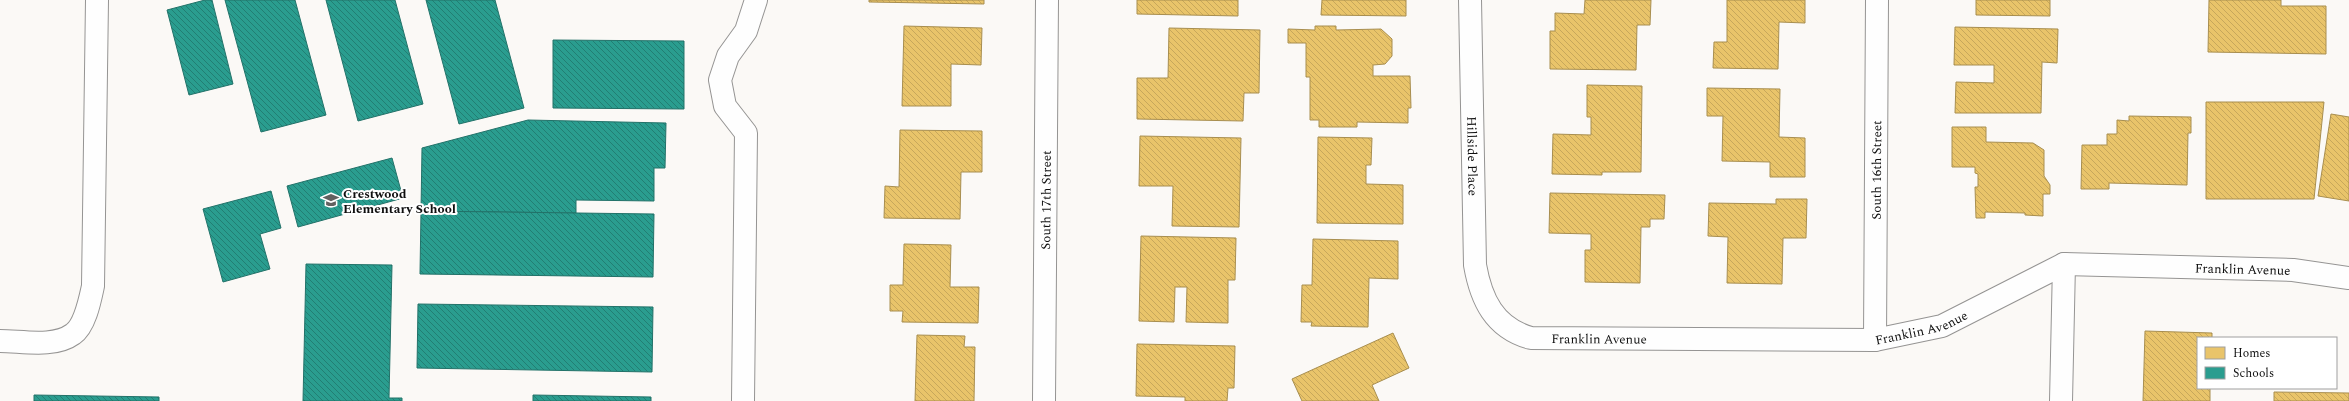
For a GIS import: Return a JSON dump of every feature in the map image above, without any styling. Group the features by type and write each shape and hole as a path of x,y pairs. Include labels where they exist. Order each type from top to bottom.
{"street":[{"path":"0,341 53,342 74,334 88,311 93,286 97,0"},
{"path":"743,401 746,133 725,106 720,80 728,56 746,31 756,0"},
{"name":"South 17th Street","path":"1044,401 1047,0"},
{"name":"Hillside Place","path":"1470,0 1474,248 1478,279 1483,297 1490,310"},
{"name":"South 16th Street","path":"1875,340 1877,0"},
{"path":"2061,401 2064,264"},
{"name":"Franklin Avenue","path":"1490,310 1507,326 1523,336 1531,338 1875,340 1942,326 2064,264 2293,270 2349,278"}],"building: Homes":[{"path":"869,0 984,0 984,4 869,2"},
{"path":"1137,0 1238,0 1238,16 1137,14"},
{"path":"1322,0 1406,0 1406,16 1321,15"},
{"path":"1585,0 1651,0 1650,25 1637,25 1636,70 1550,69 1550,31 1555,31 1555,13 1584,14"},
{"path":"1727,0 1805,0 1805,23 1779,22 1778,69 1713,68 1714,42 1727,42"},
{"path":"1976,0 2050,0 2050,16 1976,15"},
{"path":"2209,0 2281,0 2281,6 2326,6 2326,54 2208,52"},
{"path":"904,26 982,28 981,65 951,64 951,106 902,106"},
{"path":"1315,26 1336,26 1336,30 1381,29 1392,39 1392,56 1385,64 1373,65 1373,76 1410,76 1411,108 1408,108 1408,123 1357,122 1357,127 1319,127 1319,120 1310,120 1310,77 1306,77 1306,43 1288,43 1288,29 1315,30"},
{"path":"1955,27 2058,29 2057,63 2042,62 2041,113 1955,113 1956,82 1994,83 1994,65 1954,65"},
{"path":"1169,28 1260,30 1259,93 1244,93 1243,121 1137,119 1137,78 1168,78"},
{"path":"1587,85 1642,86 1641,172 1602,172 1602,175 1552,174 1553,134 1591,135 1591,117 1587,117"},
{"path":"1707,88 1780,89 1779,137 1805,138 1805,177 1770,177 1770,162 1722,161 1723,116 1707,116"},
{"path":"2206,102 2324,102 2314,199 2206,199"},
{"path":"2331,114 2349,117 2349,201 2318,196"},
{"path":"2129,116 2191,117 2191,133 2188,133 2187,185 2109,183 2109,189 2081,189 2082,145 2107,145 2107,134 2117,134 2117,120 2129,121"},
{"path":"1952,127 1986,127 1986,142 2033,143 2044,150 2044,176 2050,185 2050,194 2043,194 2043,216 2025,215 2025,213 1985,212 1985,218 1976,218 1975,187 1978,187 1978,174 1975,173 1975,167 1952,167"},
{"path":"900,130 982,131 982,172 961,172 960,219 884,218 885,186 899,187"},
{"path":"1140,136 1241,138 1239,227 1172,226 1173,186 1139,186"},
{"path":"1318,137 1372,138 1371,165 1366,165 1366,184 1403,185 1403,224 1317,223"},
{"path":"1550,193 1665,195 1664,219 1650,219 1650,227 1641,227 1640,283 1585,282 1585,250 1591,250 1591,234 1549,233"},
{"path":"1776,199 1807,199 1806,238 1783,238 1782,284 1727,283 1728,237 1708,236 1709,203 1776,204"},
{"path":"1141,236 1236,238 1235,280 1228,280 1228,323 1186,322 1187,287 1175,287 1174,322 1139,321"},
{"path":"1313,239 1398,241 1398,279 1369,278 1368,327 1311,326 1312,322 1301,322 1302,285 1312,285"},
{"path":"904,244 951,245 950,287 979,287 978,323 902,322 903,311 890,311 890,285 903,285"},
{"path":"2145,331 2212,333 2212,337 2197,337 2197,389 2210,389 2210,401 2143,401"},
{"path":"1393,333 1409,368 1372,385 1379,401 1302,401 1292,379"},
{"path":"917,335 965,336 964,347 975,347 974,401 915,401"},
{"path":"1137,344 1235,346 1234,388 1228,388 1227,401 1185,401 1185,397 1136,396"},
{"path":"2274,392 2349,393 2349,401 2274,401"}],"building: Schools":[{"path":"205,0 212,0 233,84 189,95 167,10"},
{"path":"225,0 295,0 326,115 261,132"},
{"path":"326,0 395,0 423,104 358,121"},
{"path":"426,0 495,0 524,108 459,124"},
{"path":"553,40 684,41 684,109 553,108"},
{"path":"528,120 666,123 665,168 654,168 654,201 576,200 576,213 421,211 422,148"},
{"path":"392,158 403,198 298,227 287,186"},
{"path":"271,191 281,228 260,234 270,269 223,282 203,209"},
{"path":"421,211 654,214 653,277 420,274"},
{"path":"306,264 392,265 389,398 402,398 402,401 303,401"},
{"path":"418,304 653,307 652,372 417,368"},
{"path":"34,395 159,397 159,401 34,401"},
{"path":"533,395 651,397 651,401 533,401"}],"place":[{"name":"Crestwood Elementary School","path":"331,200"}]}
